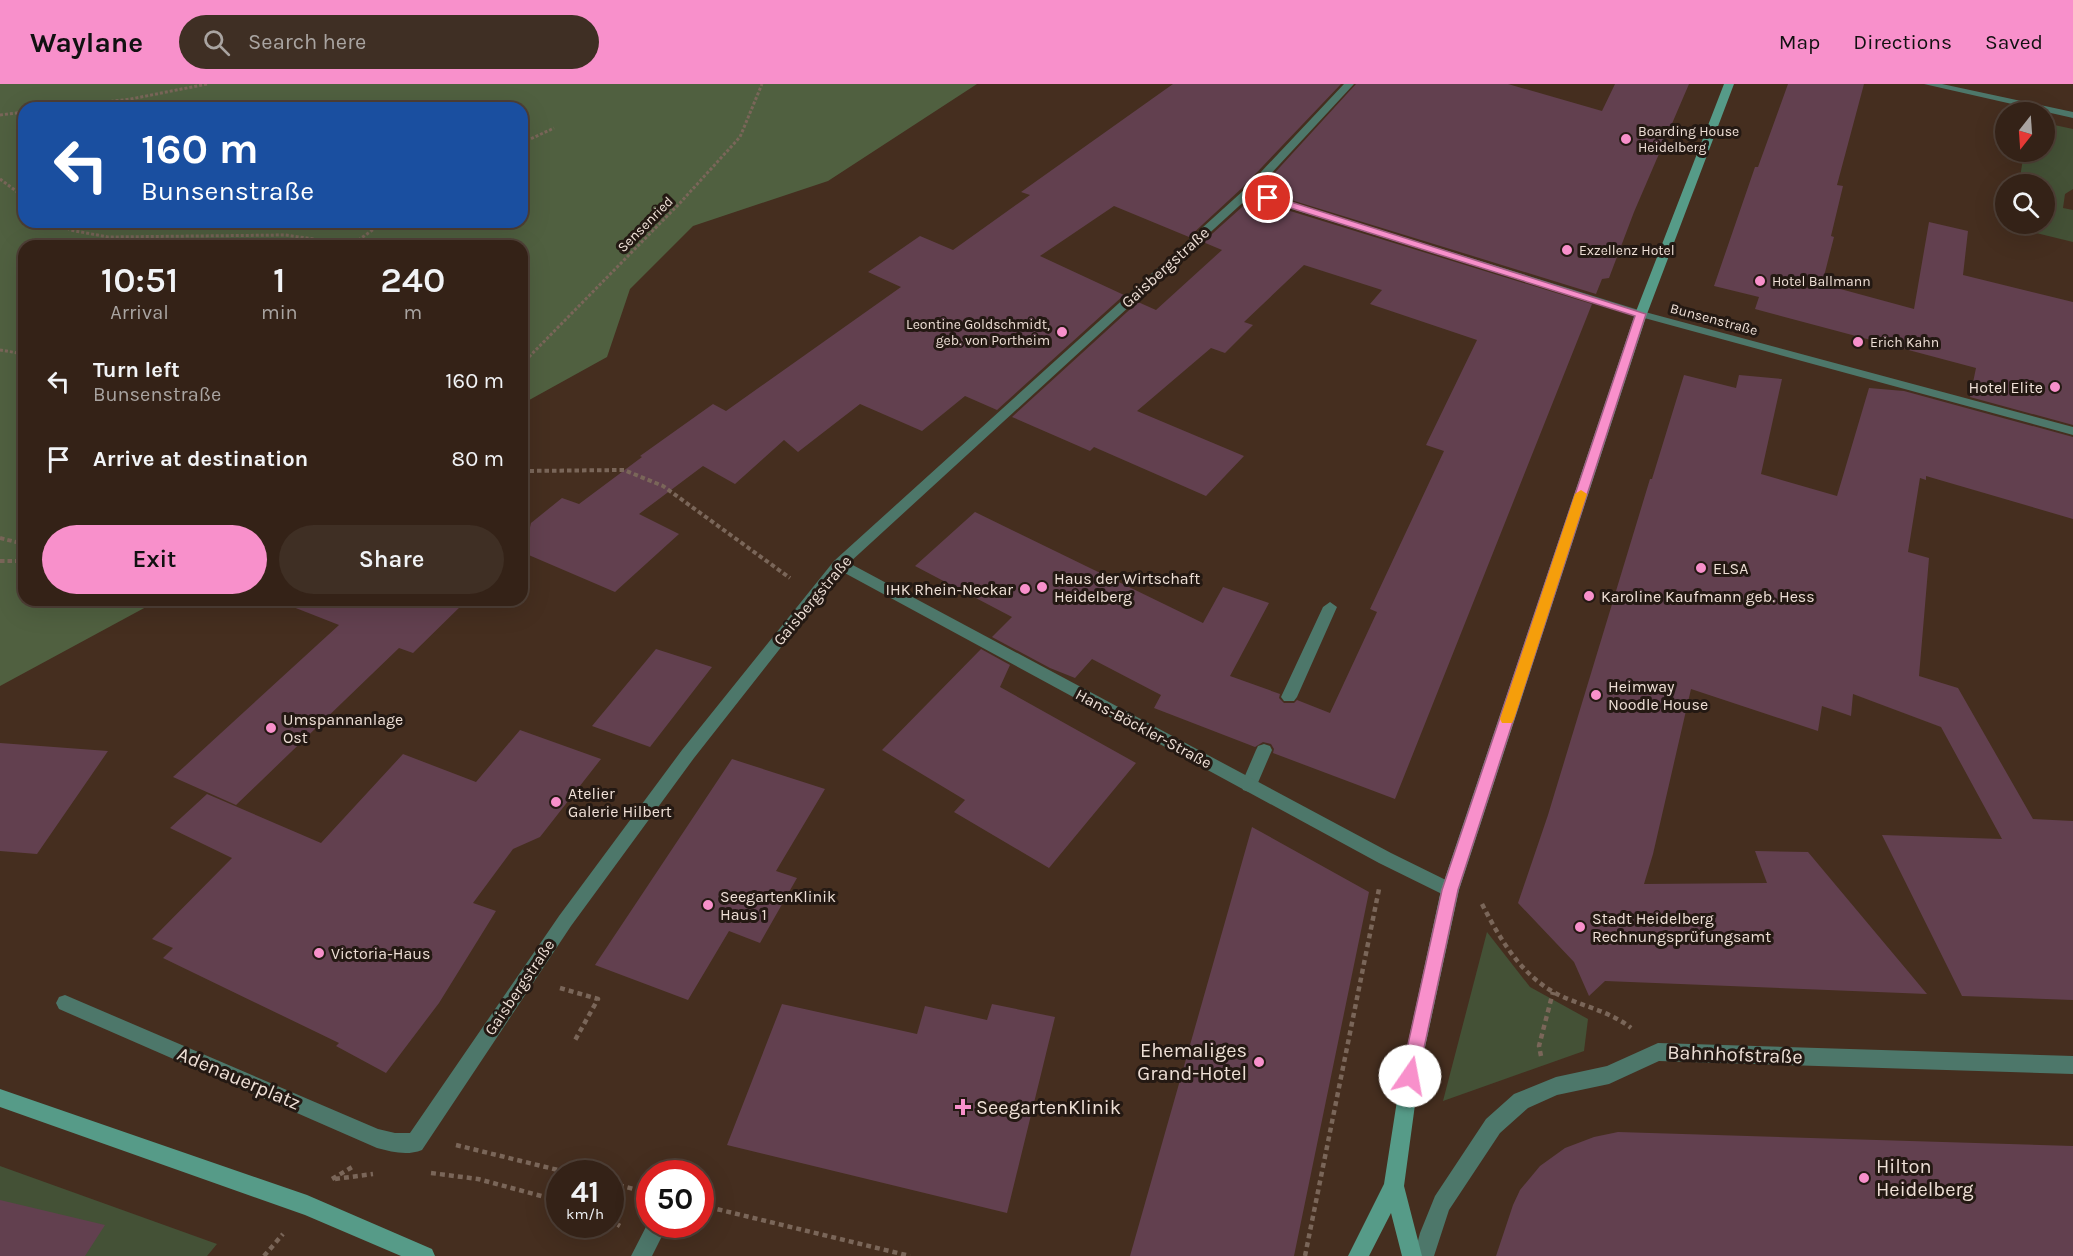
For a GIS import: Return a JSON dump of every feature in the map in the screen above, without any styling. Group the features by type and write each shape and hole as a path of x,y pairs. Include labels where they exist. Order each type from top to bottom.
{"main road":[{"path":"1358,1256 1394,1186 1410,1076 1452,884 1641,314 1729,84"},
{"path":"0,1098 307,1205 425,1256"},
{"path":"1394,1186 1412,1256"}],"street":[{"name":"Gaisbergstraße","path":"415,1143 564,921 688,754 812,595 839,564 1248,192 1349,84"},
{"path":"1929,84 2073,115"},
{"name":"Bunsenstraße","path":"1248,192 1641,314 2073,432"},
{"name":"Hans-Böckler-Straße","path":"839,564 1385,858 1452,884"},
{"path":"1289,697 1330,607"},
{"path":"1249,785 1264,750"},
{"name":"Adenauerplatz","path":"65,1003 377,1138 395,1143 415,1143"},
{"name":"Bahnhofstraße","path":"1424,1256 1442,1203 1493,1126 1521,1101 1556,1086 1609,1075 1658,1052 2073,1065"},
{"path":"641,1256 651,1238"}],"path":[{"path":"102,102 148,96 207,84"},
{"name":"Sensenried","path":"528,358 680,203 740,137 762,84"},
{"path":"0,115 18,113"},
{"path":"528,140 554,128"},
{"path":"0,179 18,192"},
{"path":"67,228 108,237 285,235 317,240"},
{"path":"358,240 376,228"},
{"path":"0,350 18,353"},
{"path":"528,471 624,470 663,486 812,595"},
{"path":"0,538 18,542"},
{"path":"0,561 18,561"},
{"path":"1305,1256 1385,858"},
{"path":"1452,884 1478,897 1499,937 1519,964 1553,992 1617,1016 1658,1052"},
{"path":"565,989 598,999 574,1042"},
{"path":"1553,992 1539,1046 1556,1086"},
{"path":"415,1143 444,1142 546,1167"},
{"path":"420,1172 478,1179 546,1197"},
{"path":"332,1179 386,1173"},
{"path":"714,1208 910,1256"}],"green space":[{"path":"0,84 977,84 828,181 693,226 630,289 607,357 528,401 528,240 18,240 18,606 148,606 0,686"},
{"path":"2055,125 2073,129 2073,189 2065,194 2063,208 2073,210 2073,242 2040,234 2055,234 2055,174 2021,174 2022,162 2055,162"},
{"path":"1487,932 1530,987 1588,1019 1584,1051 1443,1101"},
{"path":"0,1166 217,1244 207,1256 0,1256"}],"building":[{"path":"1173,84 1341,84 1242,188 1189,237 1114,206 1040,256 1124,295 997,410 965,396 922,431 860,404 798,452 784,440 735,484 703,466 639,514 679,534 615,592 528,555 531,523 562,498 579,504 642,457 640,456 713,404 726,411 901,287 868,272 920,236 953,250 1030,195 1021,192"},
{"path":"1356,84 1508,84 1602,111 1615,84 1689,84 1634,212 1609,278 1602,279 1596,294 1259,190"},
{"path":"1788,84 1864,84 1837,185 1843,186 1831,236 1834,237 1822,284 1914,309 1929,222 1968,231 1963,275 2073,302 2073,425 1970,397 1976,368 1755,309 1759,297 1714,286 1755,167 1758,167"},
{"path":"1251,199 1592,304 1395,799 1273,753 1274,749 1271,744 1263,742 1255,747 1154,708 1161,695 1092,659 1075,678 1050,668 992,637 1012,617 915,566 975,512 1203,623 1223,587 1269,603 1230,676 1280,694 1279,698 1284,703 1294,703 1297,700 1330,713 1377,612 1370,609 1444,451 1426,445 1477,340 1370,304 1382,290 1304,265 1244,322 1253,325 1225,353 1211,348 1137,411 1244,456 1206,496 1094,447 1090,451 1012,417 1138,302 1156,310 1222,250 1203,242"},
{"path":"1684,375 1736,388 1739,375 1782,379 1761,474 1837,496 1869,388 1904,391 2073,437 2073,519 1926,476 1926,480 1920,478 1908,552 1929,558 1919,676 1958,688 2033,819 2073,821 2073,1000 1962,996 1882,835 2002,839 1941,727 1853,694 1851,716 1822,706 1818,731 1691,689 1644,884 1767,883 1755,851 1808,852 1927,994 1605,981 1589,996 1574,962 1518,903 1548,815"},
{"name":"Umspannanlage Ost","path":"291,606 461,606 413,653 399,648 236,805 173,777 339,625"},
{"path":"656,649 712,667 650,747 592,726"},
{"path":"981,649 1010,665 1000,687 1136,763 1049,868 954,812 965,800 882,750"},
{"path":"520,730 601,759 540,837 513,849 473,903 496,911 439,1003 386,1073 336,1046 339,1043 163,958 173,948 152,939 232,858 170,828 207,794 321,843 403,754 476,782"},
{"path":"0,743 108,751 37,854 0,851"},
{"name":"SeegartenKlinik Haus 1","path":"732,759 825,789 776,871 797,878 760,943 729,931 688,1000 595,965"},
{"name":"Ehemaliges Grand-Hotel","path":"1252,827 1369,892 1294,1256 1130,1256"},
{"path":"782,1004 917,1034 925,1006 987,1020 992,1004 1055,1017 1007,1213 727,1145"},
{"name":"Hilton Heidelberg","path":"1618,1132 2073,1146 2073,1256 1496,1256 1520,1190 1540,1166 1565,1148 1594,1137"},
{"path":"0,1200 105,1225 85,1256 0,1256"}],"slow traffic":[{"path":"1507,719 1581,494"}],"place":[{"name":"Boarding House Heidelberg","path":"1626,139"},
{"name":"Exzellenz Hotel","path":"1567,250"},
{"name":"Hotel Ballmann","path":"1760,281"},
{"name":"Leontine Goldschmidt, geb. von Portheim","path":"1062,332"},
{"name":"Erich Kahn","path":"1858,342"},
{"name":"Hotel Elite","path":"2055,387"},
{"name":"ELSA","path":"1701,568"},
{"name":"Haus der Wirtschaft Heidelberg","path":"1042,587"},
{"name":"IHK Rhein-Neckar","path":"1025,589"},
{"name":"Karoline Kaufmann geb. Hess","path":"1589,596"},
{"name":"Heimway Noodle House","path":"1596,695"},
{"name":"Umspannanlage Ost","path":"271,728"},
{"name":"Atelier Galerie Hilbert","path":"556,802"},
{"name":"SeegartenKlinik Haus 1","path":"708,905"},
{"name":"Stadt Heidelberg Rechnungsprüfungsamt","path":"1580,927"},
{"name":"Victoria-Haus","path":"319,953"},
{"name":"Ehemaliges Grand-Hotel","path":"1259,1062"},
{"name":"SeegartenKlinik","path":"963,1107"},
{"name":"Hilton Heidelberg","path":"1864,1178"}],"route":[{"path":"1268,198 1641,314 1450,890 1410,1076"}]}
